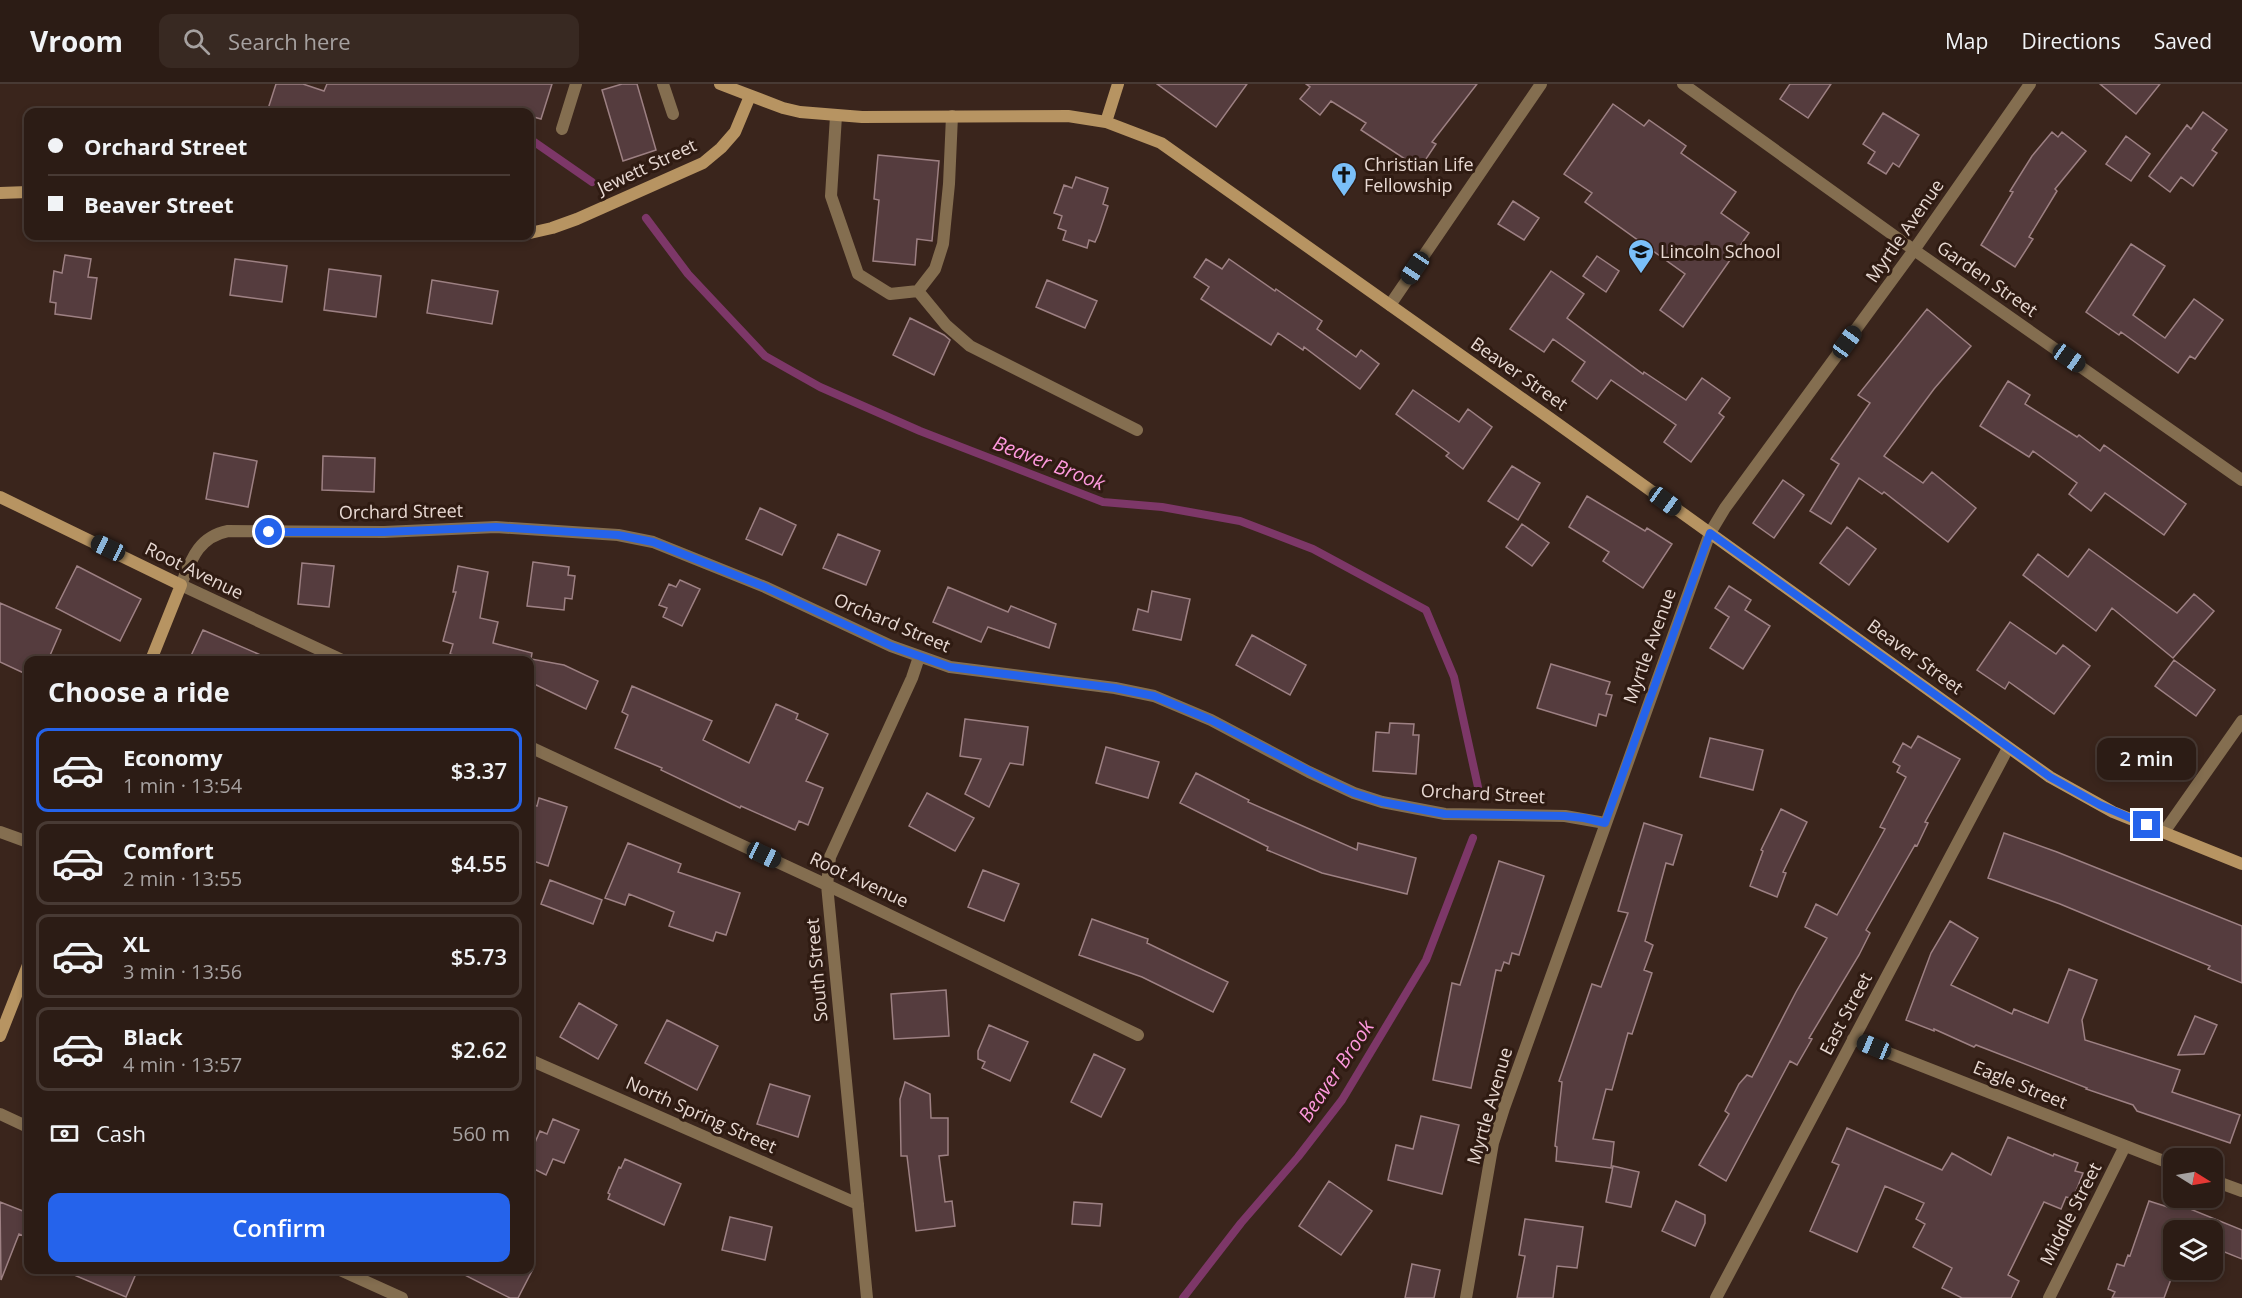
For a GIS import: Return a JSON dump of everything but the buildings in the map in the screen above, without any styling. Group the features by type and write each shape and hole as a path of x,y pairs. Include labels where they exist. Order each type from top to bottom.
{"street":[{"path":"562,129 576,84"},
{"path":"663,84 673,114"},
{"name":"Beaver Street","path":"720,84 792,110 836,116 1068,116 1106,122 1161,143 2050,777 2086,798 2242,864"},
{"path":"1106,122 1118,84"},
{"path":"1389,305 1541,84"},
{"name":"Garden Street","path":"1683,84 1914,250 2242,480"},
{"name":"Myrtle Avenue","path":"1466,1298 1493,1143 1534,1022 1710,533 1725,508 1914,250 2030,84"},
{"name":"Jewett Street","path":"534,232 577,219 703,164 735,132 750,96"},
{"path":"836,116 831,196 858,274 890,294 918,291 935,269 943,244 952,116"},
{"path":"0,194 24,192"},
{"path":"918,291 946,325 970,346 1137,430"},
{"name":"Root Avenue","path":"0,497 333,656"},
{"name":"Orchard Street","path":"181,585 201,544 219,533 228,531 384,532 496,527 618,535 653,542 714,565 919,657 950,667 1115,688 1154,696 1211,720 1354,793 1382,802 1445,814 1564,816 1605,823"},
{"path":"154,656 181,585"},
{"name":"South Street","path":"867,1298 827,885 830,857 908,687 919,657"},
{"path":"2164,832 2242,721"},
{"name":"East Street","path":"1716,1298 2008,748"},
{"name":"Root Avenue","path":"534,749 827,885 1138,1035"},
{"path":"0,832 24,841"},
{"path":"0,1036 24,975"},
{"name":"Eagle Street","path":"1853,1039 2163,1161"},
{"name":"North Spring Street","path":"534,1062 858,1204"},
{"path":"0,1114 24,1125"},
{"name":"Middle Street","path":"2049,1298 2125,1146"},
{"path":"2223,1184 2242,1191"},
{"path":"349,1274 402,1298"}],"waterway":[{"name":"Beaver Brook","path":"534,142 592,182"},
{"name":"Beaver Brook","path":"646,218 688,274 765,356 820,387 920,431 1103,502 1162,507 1240,521 1313,549 1426,610 1454,677 1478,787"},
{"name":"Beaver Brook","path":"1183,1298 1342,1100 1426,960 1473,838"}],"place":[{"name":"Christian Life Fellowship","path":"1344,198"},
{"name":"Lincoln School","path":"1641,275"}],"route":[{"path":"269,532 384,532 496,527 618,535 653,542 765,587 891,646 950,667 1115,688 1154,696 1174,703 1324,779 1354,793 1382,802 1445,814 1564,816 1605,823 1710,533 2050,777 2114,812 2147,825"}]}
